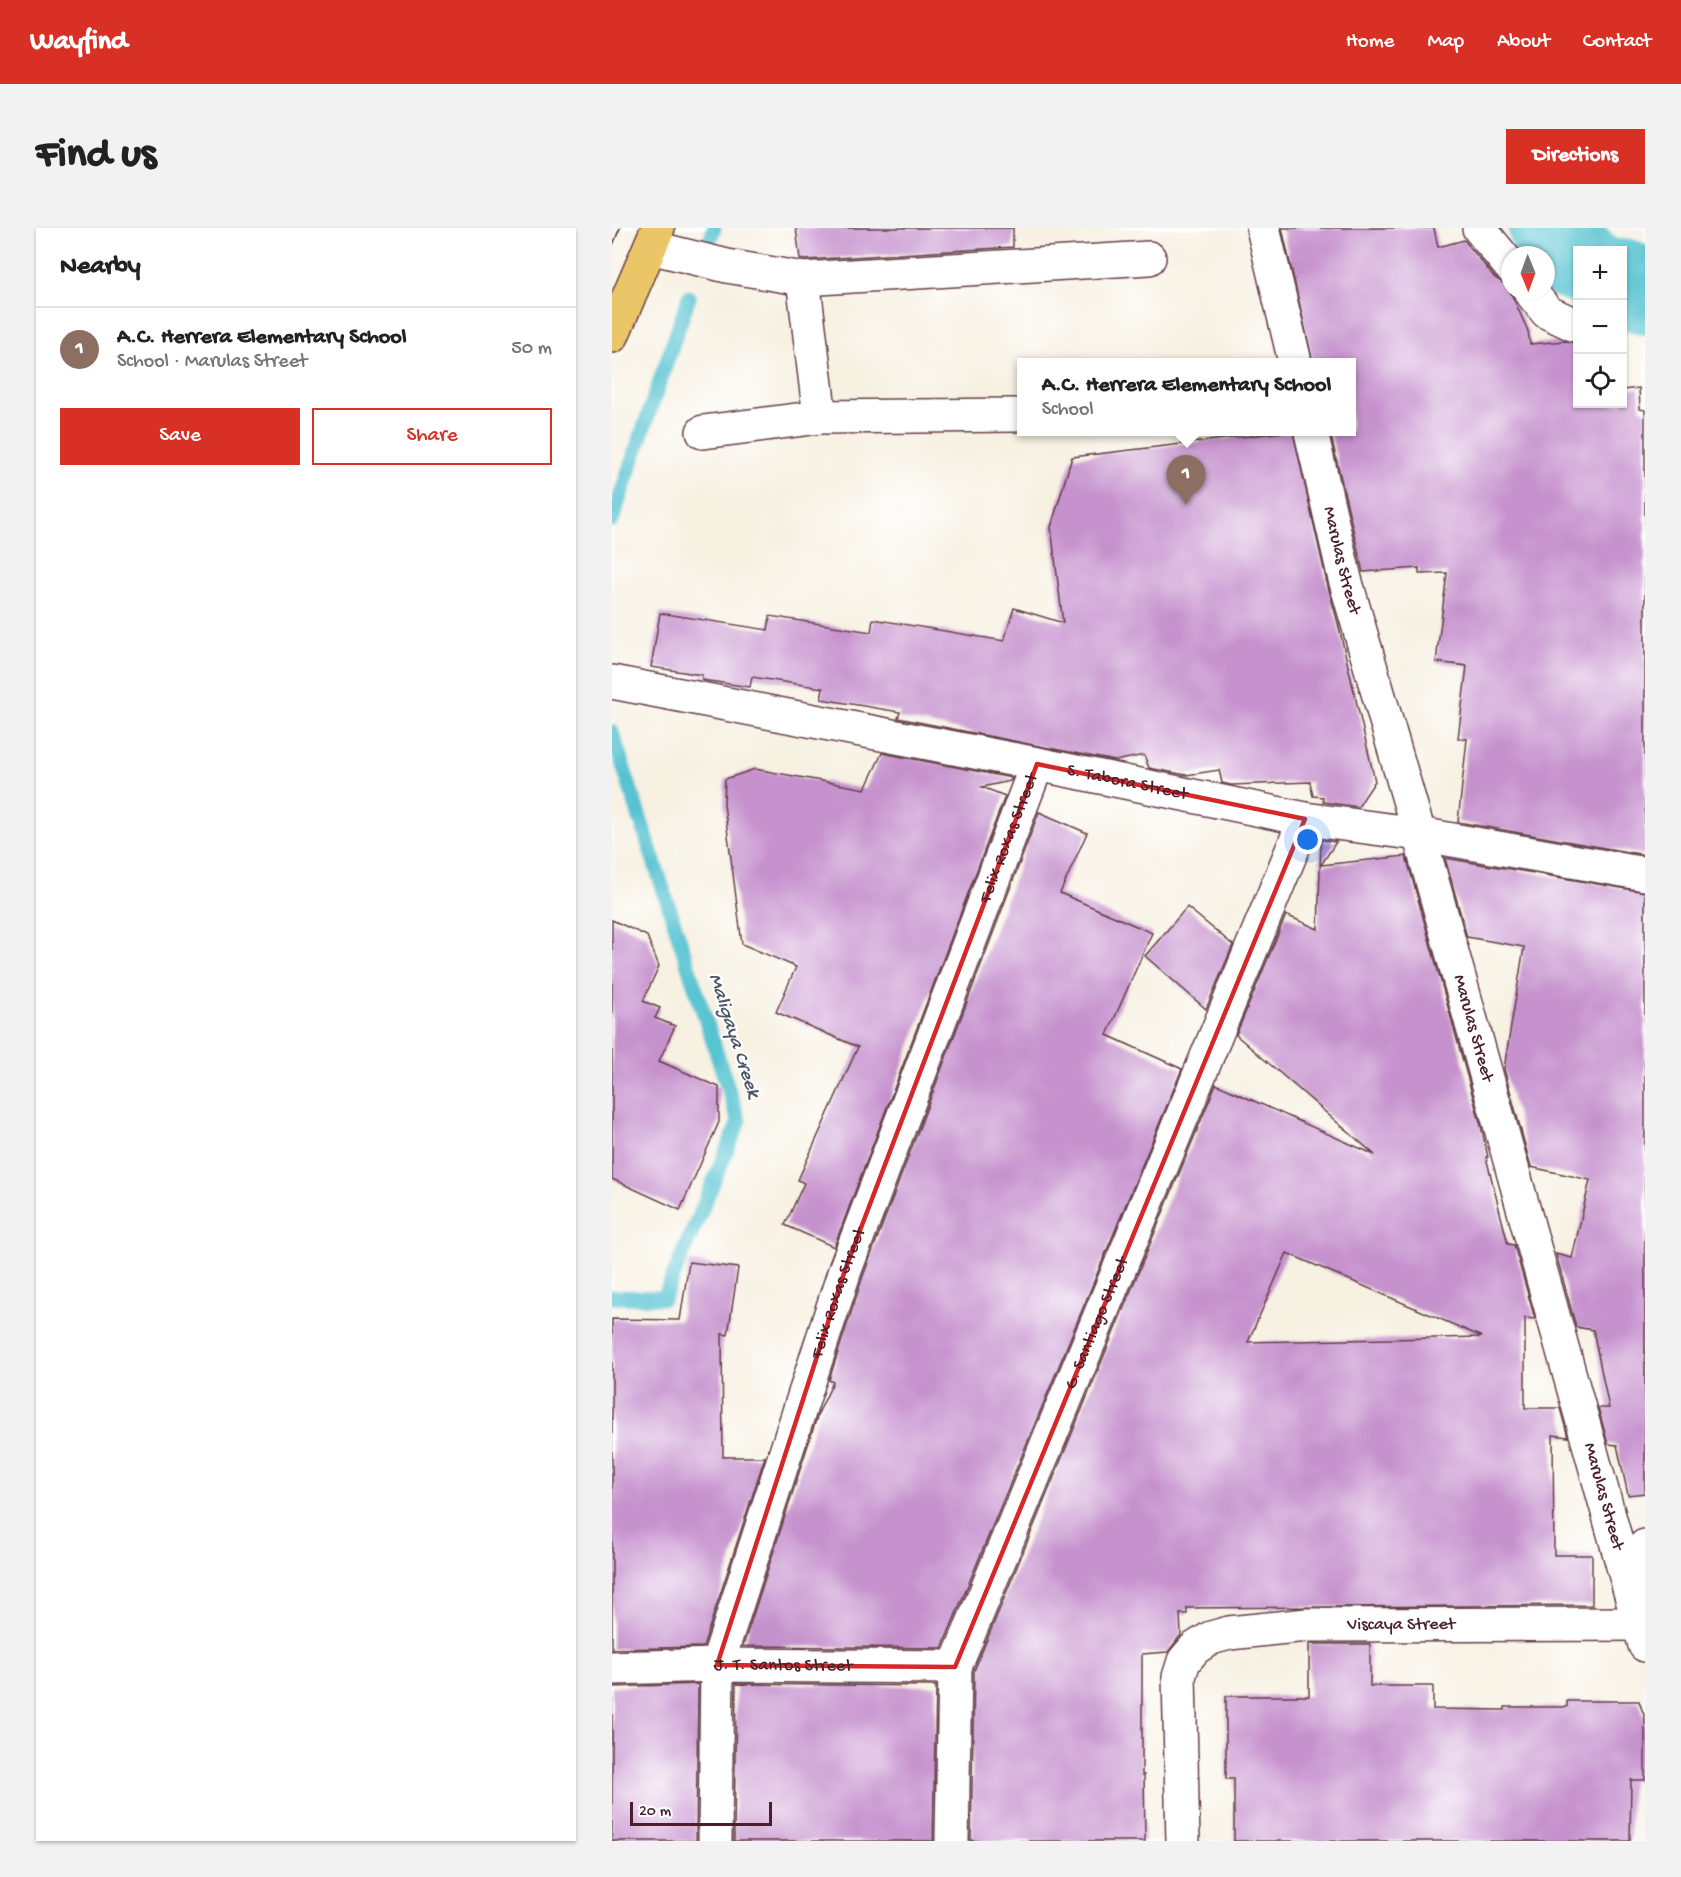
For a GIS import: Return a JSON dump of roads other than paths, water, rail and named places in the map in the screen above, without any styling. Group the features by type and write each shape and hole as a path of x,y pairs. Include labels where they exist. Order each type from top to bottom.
{"main road":[{"path":"612,336 654,237"}],"street":[{"path":"1263,228 1294,358"},
{"path":"1479,228 1501,255"},
{"path":"654,237 727,266 803,279 1149,258"},
{"path":"803,279 820,417"},
{"path":"1537,300 1546,312 1573,324"},
{"path":"703,432 820,417 1015,415"},
{"name":"Marulas Street","path":"1312,436 1345,579 1419,834 1640,1623"},
{"name":"S. Tabora Street","path":"619,683 1037,764 1305,819 1419,834 1645,874"},
{"name":"Felix Roxas Street","path":"715,1841 717,1665 845,1270 1037,764"},
{"name":"G. Santiago Street","path":"952,1841 955,1667 1305,819"},
{"path":"1640,1623 1645,1546"},
{"name":"Viscaya Street","path":"1183,1841 1179,1677 1184,1661 1195,1648 1211,1638 1229,1633 1307,1625 1640,1623"},
{"name":"J. T. Santos Street","path":"612,1668 717,1665 955,1667"}],"waterway":[{"name":"Maligaya Creek","path":"709,242 714,228"},
{"path":"1551,228 1573,258"},
{"path":"1627,283 1645,292"},
{"name":"Maligaya Creek","path":"612,520 689,297"},
{"name":"Maligaya Creek","path":"612,732 739,1122 664,1298 612,1297"}],"tram line":[{"path":"612,247 620,228"}],"place":[{"name":"A.C. Herrera Elementary School","path":"1186,505"}]}
